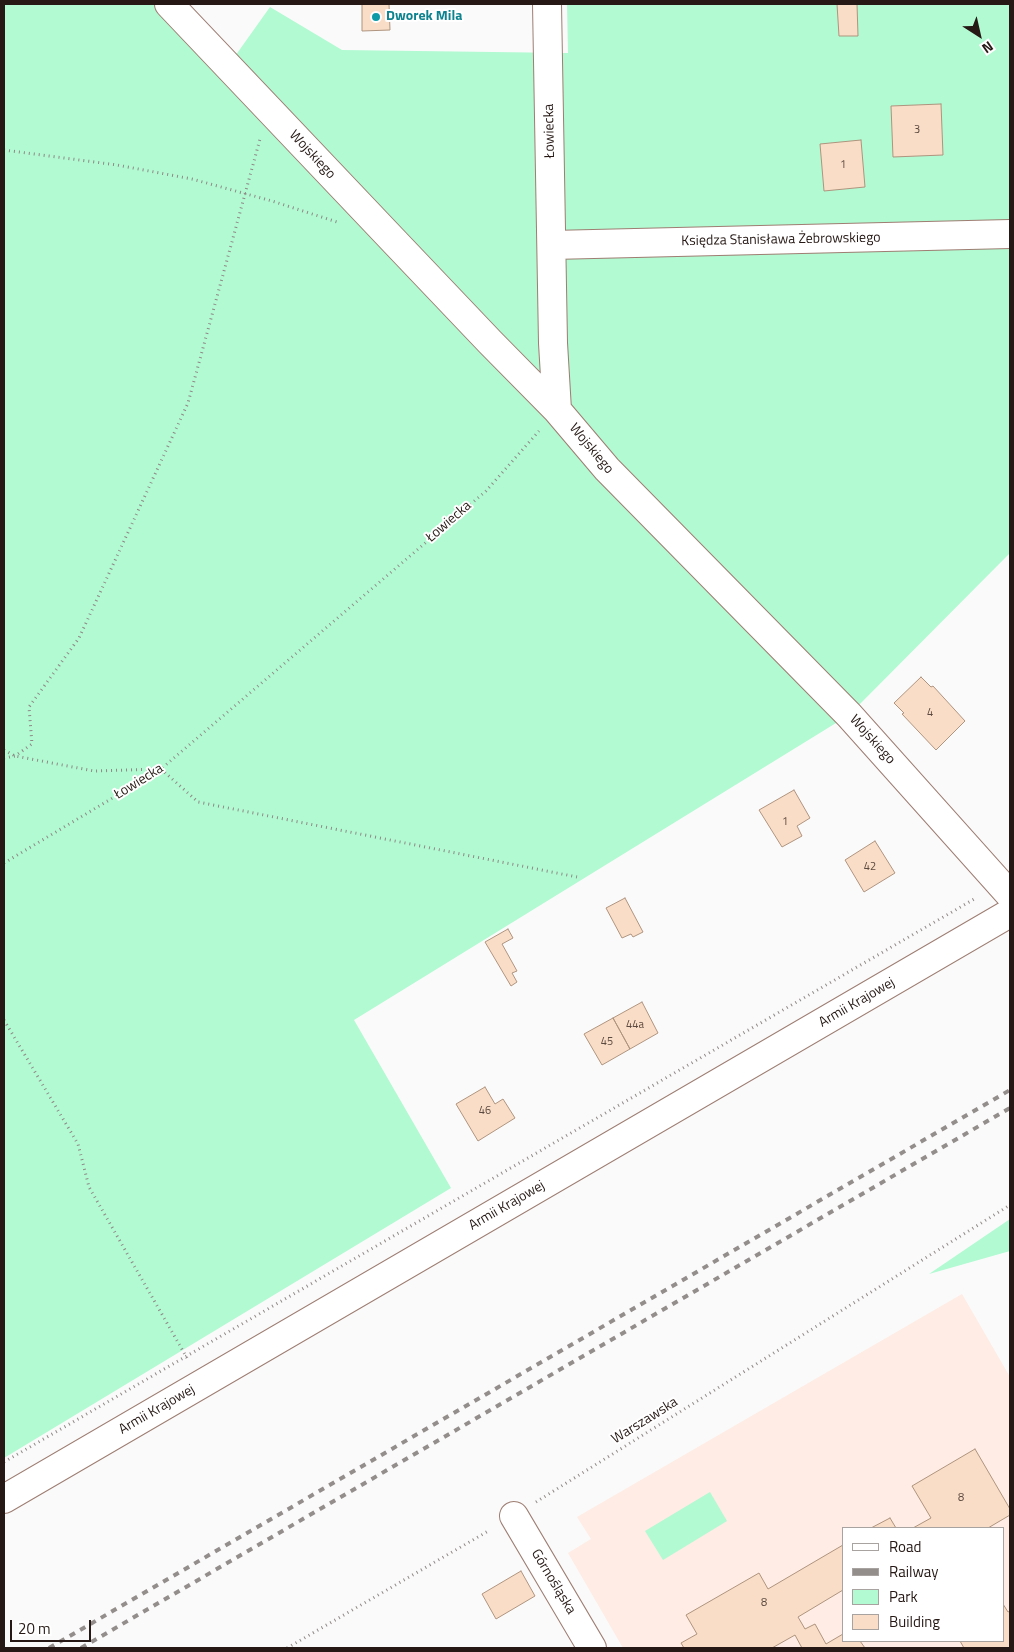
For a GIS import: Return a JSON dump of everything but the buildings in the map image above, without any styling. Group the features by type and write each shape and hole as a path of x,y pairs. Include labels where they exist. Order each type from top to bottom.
{"street":[{"name":"Wojskiego","path":"169,4 424,274 558,410 607,469 850,715 1005,890"},
{"name":"Łowiecka","path":"547,4 553,343 558,410"},
{"name":"Księdza Stanisława Żebrowskiego","path":"552,245 1010,234"},
{"name":"Armii Krajowej","path":"4,1499 1010,913"},
{"name":"Górnośląska","path":"514,1516 592,1648"}],"path":[{"path":"4,758 15,756 32,744 29,707 80,638 188,403 260,137"},
{"path":"4,150 117,165 192,179 346,224"},
{"name":"Łowiecka","path":"4,863 162,769 486,491 558,410"},
{"path":"4,750 15,756 94,771 162,769 198,802 576,877"},
{"path":"4,1462 186,1356 1005,890"},
{"path":"4,1020 78,1144 89,1187 186,1356 200,1385"},
{"name":"Warszawska","path":"287,1648 514,1516 1010,1205"}],"shaded area":[{"path":"962,1294 1010,1377 1010,1648 623,1648 568,1553 591,1539 577,1517"}],"green space":[{"path":"4,4 169,4 228,66 270,7 342,50 568,53 567,4 1010,4 1010,553 849,715 354,1020 451,1188 4,1458"},
{"path":"1010,1219 1010,1251 929,1274"},
{"path":"710,1492 727,1521 663,1560 645,1531"}],"railway":[{"path":"49,1648 1010,1090"},
{"path":"81,1648 1010,1108"}],"place":[{"name":"Dworek Mila","path":"376,17"}]}
